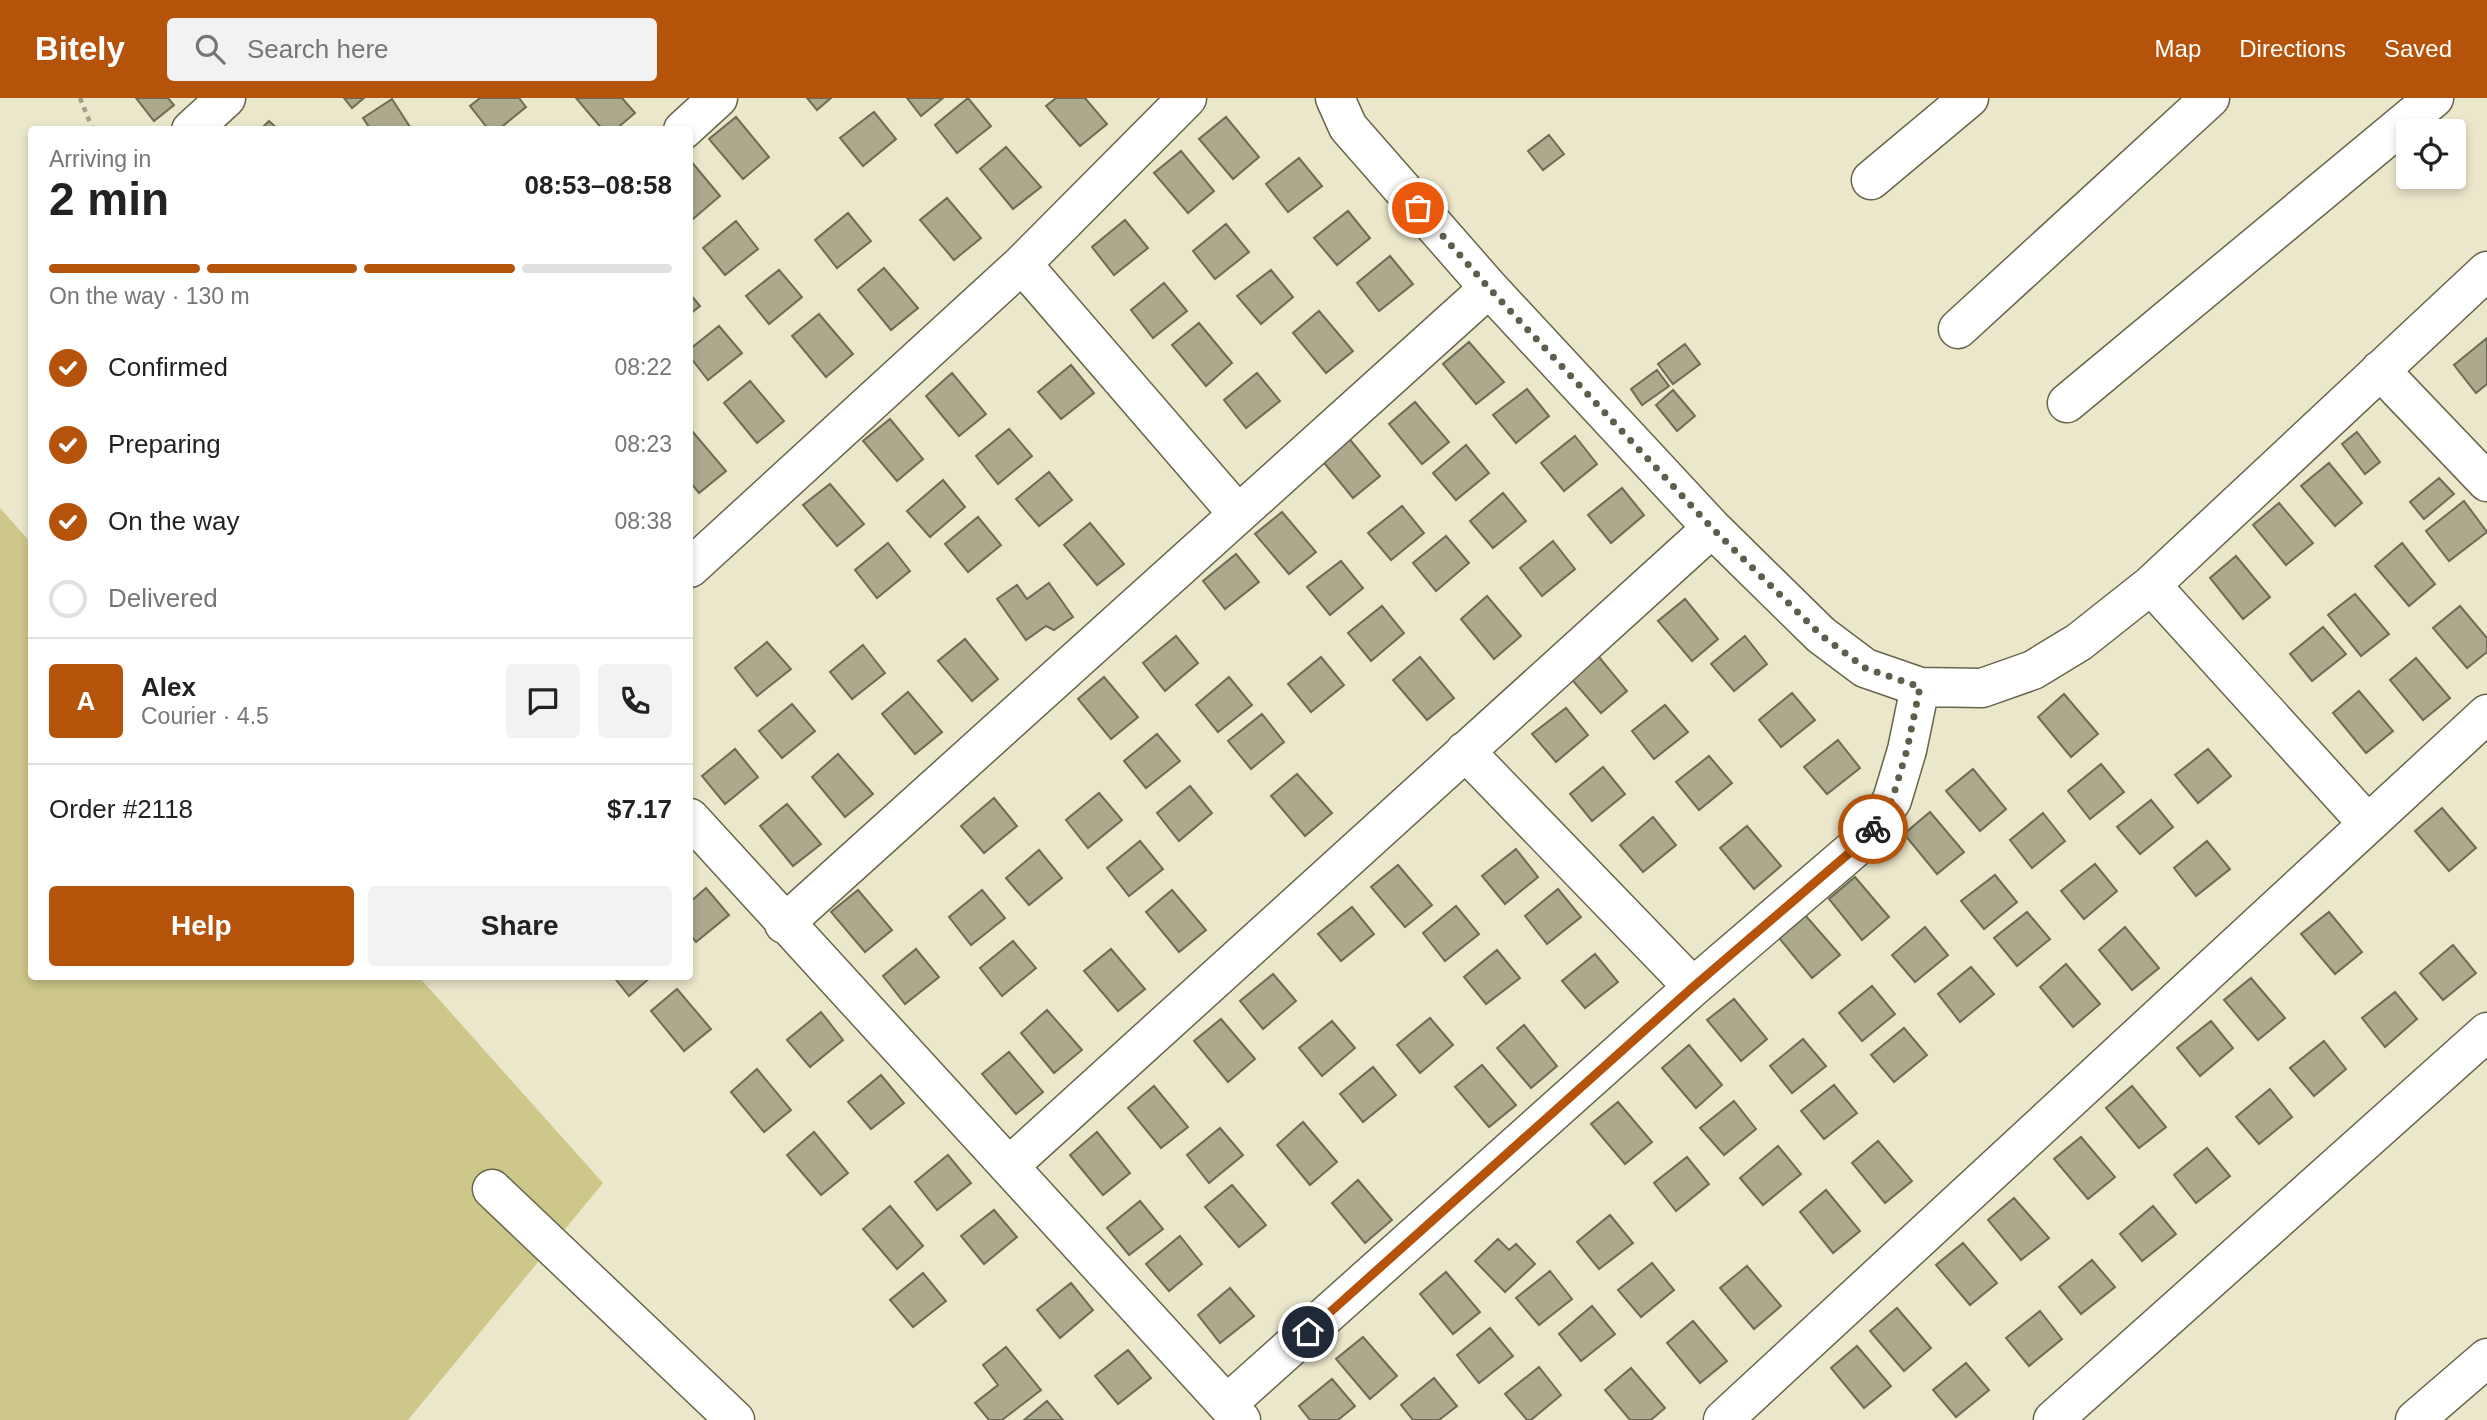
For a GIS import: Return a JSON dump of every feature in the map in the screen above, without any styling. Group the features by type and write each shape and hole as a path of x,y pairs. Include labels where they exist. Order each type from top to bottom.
{"street":[{"path":"195,126 226,98"},
{"path":"687,126 718,98"},
{"path":"693,565 1022,264 1187,98"},
{"path":"1335,98 1348,127 1489,288 1712,528 1821,635 1865,668 1920,687 1982,688 2033,670 2079,642 2151,585 2487,271"},
{"path":"1871,180 1969,98"},
{"path":"1958,329 2210,98"},
{"path":"2067,403 2434,98"},
{"path":"1022,264 1238,514"},
{"path":"784,924 1489,288"},
{"path":"2380,370 2487,482"},
{"path":"1009,1166 1712,528"},
{"path":"2151,585 2368,824"},
{"path":"693,821 784,924 1234,1412 1693,987 1869,836 1892,800 1907,750 1920,687"},
{"path":"1723,1420 2487,714"},
{"path":"1465,751 1693,987"},
{"path":"2053,1420 2487,1032"},
{"path":"492,1189 735,1420"},
{"path":"2415,1420 2487,1358"}],"path":[{"path":"80,98 91,126"}],"shaded area":[{"path":"0,508 28,540 28,980 422,980 603,1183 408,1420 0,1420"}],"building":[{"path":"136,98 168,98 174,105 154,121"},
{"path":"344,98 364,98 352,108"},
{"path":"480,98 519,98 526,107 503,126 486,126 470,106"},
{"path":"576,98 622,98 635,113 620,126 600,126"},
{"path":"807,98 831,98 817,110"},
{"path":"907,98 943,98 921,116"},
{"path":"968,98 991,126 957,153 935,125"},
{"path":"1056,98 1085,98 1107,124 1080,146 1046,106"},
{"path":"392,99 409,126 368,126 363,118"},
{"path":"874,112 896,139 863,166 840,138"},
{"path":"736,117 769,157 743,179 709,139"},
{"path":"1226,117 1259,157 1233,179 1199,139"},
{"path":"1549,135 1564,154 1543,170 1528,151"},
{"path":"1006,147 1041,187 1013,209 980,169"},
{"path":"1181,151 1214,191 1188,213 1154,173"},
{"path":"1299,158 1322,186 1288,212 1266,184"},
{"path":"693,164 720,196 693,219"},
{"path":"947,198 981,238 954,260 920,220"},
{"path":"1348,211 1370,238 1337,265 1314,238"},
{"path":"848,213 871,241 837,268 815,240"},
{"path":"1125,220 1148,248 1114,275 1092,247"},
{"path":"736,221 758,249 725,275 703,248"},
{"path":"1226,224 1249,252 1215,279 1193,251"},
{"path":"1390,256 1413,284 1379,311 1357,283"},
{"path":"884,268 918,308 891,330 858,290"},
{"path":"779,270 802,297 769,324 746,296"},
{"path":"1271,270 1293,297 1261,324 1237,296"},
{"path":"1164,283 1187,311 1153,338 1131,310"},
{"path":"693,298 700,306 693,312"},
{"path":"1319,311 1353,351 1326,373 1293,333"},
{"path":"819,314 853,354 826,377 792,336"},
{"path":"1199,323 1232,363 1206,386 1172,345"},
{"path":"719,326 742,353 708,380 693,361 693,347"},
{"path":"2487,338 2487,384 2476,393 2454,365"},
{"path":"1469,342 1504,382 1476,404 1443,364"},
{"path":"1685,344 1700,364 1673,384 1658,364"},
{"path":"1071,365 1094,393 1061,419 1038,392"},
{"path":"1657,370 1669,386 1642,405 1631,389"},
{"path":"952,373 986,414 959,436 926,396"},
{"path":"1257,373 1280,401 1246,428 1224,400"},
{"path":"750,381 784,421 757,443 724,403"},
{"path":"1527,389 1549,416 1516,443 1493,415"},
{"path":"1673,390 1695,416 1677,431 1656,405"},
{"path":"1415,402 1449,442 1422,464 1389,424"},
{"path":"890,419 923,459 897,481 863,441"},
{"path":"1009,429 1032,456 998,484 976,456"},
{"path":"693,432 726,471 699,493 693,486"},
{"path":"2357,432 2380,462 2365,474 2342,444"},
{"path":"1347,436 1380,476 1353,498 1320,458"},
{"path":"1575,436 1597,464 1564,491 1541,463"},
{"path":"1466,445 1489,473 1456,500 1433,473"},
{"path":"2329,463 2362,503 2335,526 2301,486"},
{"path":"1049,472 1072,500 1039,526 1016,499"},
{"path":"2439,478 2454,494 2424,519 2410,502"},
{"path":"943,480 965,507 930,537 907,511"},
{"path":"830,484 864,524 837,546 803,505"},
{"path":"1622,488 1644,515 1611,543 1588,515"},
{"path":"1503,493 1526,521 1493,548 1470,521"},
{"path":"2464,501 2487,532 2449,561 2426,531"},
{"path":"2279,503 2313,543 2286,565 2253,525"},
{"path":"1402,506 1424,533 1391,560 1368,533"},
{"path":"1282,512 1316,552 1289,574 1255,534"},
{"path":"978,517 1001,545 968,572 945,544"},
{"path":"1090,523 1124,564 1097,585 1064,545"},
{"path":"1446,536 1469,563 1436,591 1413,563"},
{"path":"1553,541 1575,569 1542,596 1520,568"},
{"path":"888,543 910,571 877,598 855,570"},
{"path":"2402,543 2435,584 2409,606 2375,566"},
{"path":"1236,554 1259,582 1225,609 1203,581"},
{"path":"2236,556 2270,597 2243,619 2210,578"},
{"path":"1341,561 1363,588 1330,615 1307,587"},
{"path":"1049,583 1073,617 1054,630 1046,626 1026,640 997,599 1017,585 1027,599"},
{"path":"2355,594 2389,634 2361,656 2328,615"},
{"path":"1487,596 1521,636 1494,659 1461,619"},
{"path":"1685,599 1718,639 1692,661 1658,621"},
{"path":"1382,606 1404,633 1371,661 1348,633"},
{"path":"2460,606 2487,638 2487,652 2467,668 2433,628"},
{"path":"2323,627 2346,654 2312,681 2290,654"},
{"path":"1176,636 1198,663 1165,691 1143,663"},
{"path":"1745,636 1767,664 1734,691 1711,664"},
{"path":"965,639 998,679 972,701 938,661"},
{"path":"767,642 791,669 757,696 735,668"},
{"path":"863,645 885,673 852,699 830,672"},
{"path":"1594,651 1627,691 1601,713 1566,673"},
{"path":"1321,657 1344,685 1311,712 1288,684"},
{"path":"1420,657 1454,698 1427,720 1393,680"},
{"path":"2416,658 2450,698 2423,720 2390,680"},
{"path":"1104,677 1138,717 1111,739 1078,699"},
{"path":"1229,677 1252,705 1218,732 1196,705"},
{"path":"2359,691 2393,731 2366,753 2333,713"},
{"path":"908,692 942,732 915,754 882,714"},
{"path":"1792,693 1815,720 1781,747 1759,720"},
{"path":"2064,694 2098,734 2071,757 2038,717"},
{"path":"792,704 815,731 782,758 759,731"},
{"path":"1665,705 1688,732 1654,759 1632,731"},
{"path":"1566,708 1588,735 1556,762 1532,734"},
{"path":"1262,714 1284,742 1251,769 1228,741"},
{"path":"1157,734 1180,761 1146,788 1124,761"},
{"path":"1838,740 1860,768 1827,794 1804,767"},
{"path":"735,749 758,777 725,804 702,776"},
{"path":"2208,749 2231,776 2198,803 2175,775"},
{"path":"838,754 873,794 845,817 812,777"},
{"path":"1709,756 1732,783 1699,810 1676,782"},
{"path":"2101,764 2124,792 2090,819 2068,791"},
{"path":"1603,767 1625,794 1592,821 1570,794"},
{"path":"1973,769 2006,809 1980,831 1946,791"},
{"path":"1297,774 1332,813 1305,836 1271,796"},
{"path":"1190,786 1212,813 1179,841 1157,813"},
{"path":"1099,793 1122,820 1088,848 1066,820"},
{"path":"994,798 1017,826 984,853 961,826"},
{"path":"2151,800 2173,827 2140,854 2117,827"},
{"path":"787,804 821,844 793,866 760,826"},
{"path":"2442,808 2476,848 2449,871 2415,831"},
{"path":"1930,812 1964,852 1937,874 1904,834"},
{"path":"2043,813 2065,841 2032,868 2010,840"},
{"path":"1653,817 1676,845 1643,872 1620,845"},
{"path":"1747,826 1781,866 1754,889 1720,848"},
{"path":"1140,841 1163,869 1129,896 1107,868"},
{"path":"2207,841 2230,869 2196,896 2174,868"},
{"path":"1516,849 1538,877 1505,904 1482,876"},
{"path":"1039,850 1062,878 1029,905 1006,878"},
{"path":"2095,864 2117,891 2084,919 2061,891"},
{"path":"1398,865 1432,905 1405,927 1371,887"},
{"path":"1995,875 2017,902 1984,929 1961,901"},
{"path":"1855,877 1889,917 1862,940 1829,899"},
{"path":"706,888 729,915 696,942 693,938 693,899"},
{"path":"1558,889 1581,917 1547,944 1525,916"},
{"path":"858,890 892,930 865,952 831,912"},
{"path":"982,890 1005,918 971,945 949,917"},
{"path":"1172,890 1206,930 1179,952 1146,912"},
{"path":"1456,906 1479,934 1445,961 1423,933"},
{"path":"1352,907 1374,934 1341,961 1318,934"},
{"path":"2027,912 2050,939 2017,966 1994,938"},
{"path":"2329,912 2362,952 2335,974 2301,934"},
{"path":"1805,915 1840,955 1812,978 1779,938"},
{"path":"1925,927 1948,955 1915,982 1892,955"},
{"path":"2125,927 2159,968 2132,990 2099,950"},
{"path":"1013,941 1036,968 1002,996 980,968"},
{"path":"2453,945 2476,973 2443,1000 2420,973"},
{"path":"916,949 939,977 905,1004 883,976"},
{"path":"1111,949 1145,989 1118,1011 1084,971"},
{"path":"1497,950 1520,978 1486,1004 1464,977"},
{"path":"1595,954 1618,982 1585,1008 1562,981"},
{"path":"2066,964 2100,1004 2073,1027 2040,987"},
{"path":"1971,967 1994,994 1960,1022 1938,994"},
{"path":"1273,974 1296,1001 1263,1029 1240,1001"},
{"path":"2251,978 2285,1018 2258,1040 2224,1000"},
{"path":"616,980 647,980 629,996"},
{"path":"1872,986 1895,1014 1862,1041 1839,1013"},
{"path":"677,989 711,1029 684,1051 651,1011"},
{"path":"2395,992 2417,1019 2385,1047 2362,1018"},
{"path":"1734,999 1767,1039 1741,1061 1707,1020"},
{"path":"1047,1010 1082,1050 1054,1073 1021,1033"},
{"path":"821,1012 843,1040 810,1067 787,1040"},
{"path":"1430,1018 1453,1045 1420,1073 1397,1045"},
{"path":"1221,1019 1255,1059 1228,1082 1194,1041"},
{"path":"1332,1021 1355,1048 1322,1076 1299,1048"},
{"path":"2211,1021 2233,1048 2200,1076 2177,1048"},
{"path":"1524,1025 1557,1066 1531,1088 1497,1048"},
{"path":"1904,1028 1927,1055 1894,1082 1871,1055"},
{"path":"1803,1039 1826,1066 1792,1093 1770,1066"},
{"path":"2324,1041 2346,1069 2314,1096 2290,1068"},
{"path":"1689,1045 1722,1085 1696,1108 1662,1068"},
{"path":"1009,1052 1043,1092 1016,1114 982,1074"},
{"path":"1482,1065 1516,1105 1489,1127 1455,1087"},
{"path":"1373,1067 1396,1095 1363,1122 1340,1094"},
{"path":"757,1069 791,1110 764,1132 731,1092"},
{"path":"881,1075 904,1103 871,1129 848,1102"},
{"path":"1834,1085 1857,1113 1824,1139 1801,1111"},
{"path":"1154,1086 1188,1127 1161,1148 1128,1108"},
{"path":"2132,1086 2166,1127 2139,1148 2106,1108"},
{"path":"2270,1089 2292,1117 2259,1144 2236,1117"},
{"path":"1734,1101 1756,1129 1724,1155 1700,1128"},
{"path":"1618,1102 1652,1142 1625,1164 1591,1124"},
{"path":"1303,1122 1337,1162 1310,1185 1277,1145"},
{"path":"1220,1128 1243,1155 1209,1183 1187,1155"},
{"path":"814,1132 848,1173 821,1195 787,1155"},
{"path":"1097,1132 1130,1173 1103,1195 1070,1155"},
{"path":"2081,1137 2115,1177 2088,1199 2054,1159"},
{"path":"1878,1141 1912,1181 1885,1203 1852,1163"},
{"path":"1778,1146 1801,1174 1763,1205 1740,1178"},
{"path":"2207,1148 2230,1176 2196,1203 2174,1175"},
{"path":"948,1155 971,1183 937,1210 915,1182"},
{"path":"1687,1157 1709,1184 1676,1211 1654,1183"},
{"path":"1358,1180 1392,1220 1365,1243 1332,1203"},
{"path":"1232,1185 1266,1225 1239,1247 1205,1207"},
{"path":"1826,1190 1860,1231 1833,1253 1800,1212"},
{"path":"2014,1198 2049,1238 2021,1260 1988,1220"},
{"path":"1140,1201 1163,1229 1129,1255 1107,1228"},
{"path":"890,1206 923,1246 897,1269 863,1229"},
{"path":"2153,1206 2176,1234 2142,1261 2120,1234"},
{"path":"994,1210 1017,1237 984,1264 961,1236"},
{"path":"1610,1215 1633,1243 1599,1269 1577,1242"},
{"path":"1180,1236 1202,1264 1169,1291 1146,1264"},
{"path":"1498,1239 1509,1250 1516,1244 1535,1264 1505,1292 1475,1261"},
{"path":"1963,1243 1997,1283 1970,1305 1936,1265"},
{"path":"2092,1260 2115,1287 2081,1314 2059,1287"},
{"path":"1652,1263 1674,1290 1641,1317 1618,1290"},
{"path":"1747,1266 1781,1306 1754,1329 1720,1288"},
{"path":"1550,1271 1572,1299 1539,1325 1516,1298"},
{"path":"1446,1272 1480,1312 1453,1334 1420,1294"},
{"path":"923,1273 946,1301 913,1327 890,1300"},
{"path":"1071,1283 1093,1310 1060,1338 1037,1310"},
{"path":"1230,1288 1254,1316 1220,1343 1198,1315"},
{"path":"1592,1306 1615,1334 1581,1361 1559,1334"},
{"path":"1897,1308 1931,1348 1904,1371 1870,1331"},
{"path":"2040,1311 2062,1339 2029,1366 2006,1338"},
{"path":"1693,1321 1727,1361 1700,1383 1667,1343"},
{"path":"1490,1328 1513,1356 1479,1383 1457,1355"},
{"path":"1363,1337 1397,1376 1370,1399 1336,1359"},
{"path":"1857,1346 1891,1386 1864,1408 1831,1368"},
{"path":"1006,1347 1041,1390 1002,1420 989,1420 975,1403 998,1385 983,1365"},
{"path":"1128,1350 1151,1378 1118,1404 1095,1376"},
{"path":"1966,1363 1989,1390 1956,1417 1933,1390"},
{"path":"1539,1367 1561,1395 1531,1420 1527,1420 1505,1394"},
{"path":"1631,1368 1665,1408 1651,1420 1630,1420 1605,1390"},
{"path":"1434,1378 1457,1406 1439,1420 1413,1420 1401,1405"},
{"path":"1332,1379 1355,1406 1338,1420 1310,1420 1299,1406"},
{"path":"1047,1401 1063,1420 1024,1420"}],"way so far":[{"path":"1418,208 1712,528 1821,635 1865,668 1920,687 1907,750 1892,800 1873,829"}],"route":[{"path":"1308,1332 1693,987 1869,836 1873,829"}]}
